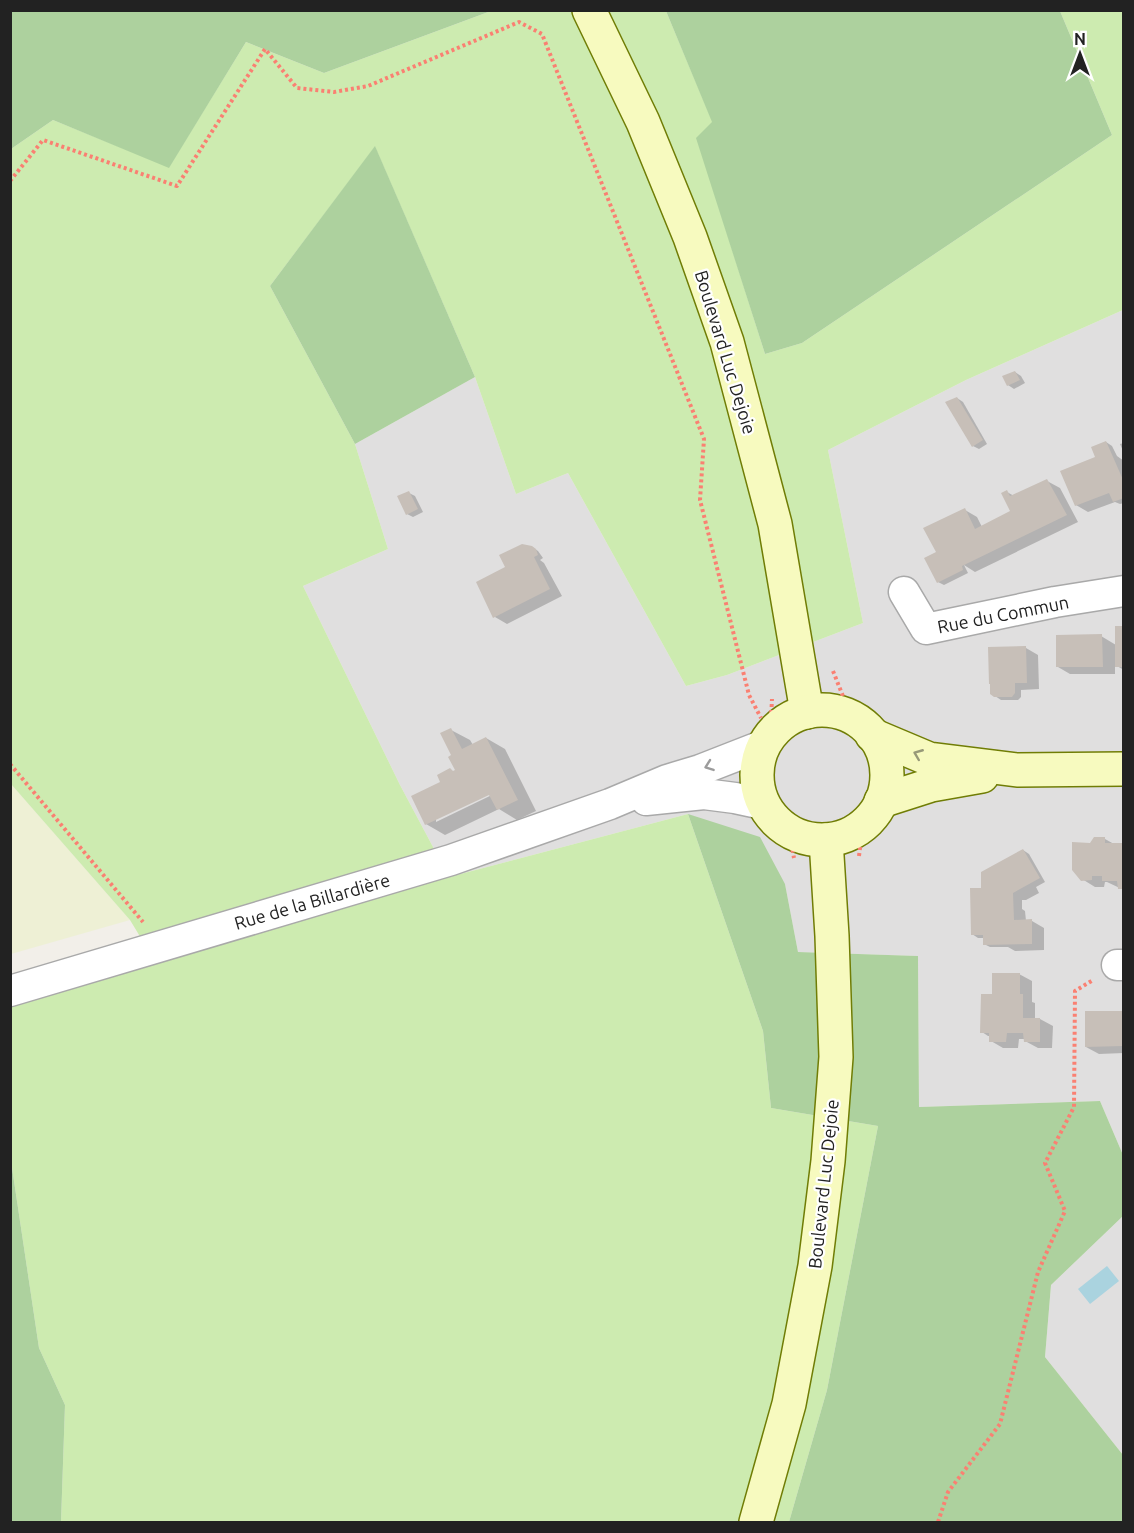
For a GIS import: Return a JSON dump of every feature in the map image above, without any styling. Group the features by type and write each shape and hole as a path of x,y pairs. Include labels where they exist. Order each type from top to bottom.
{"main road":[{"name":"Boulevard Luc Dejoie","path":"589,10 643,122 690,237 727,342 775,524 807,712"},
{"path":"830,711 851,717 872,735 882,750 887,771 885,792 877,811 863,825 846,836 826,840 807,838 789,832 774,820 763,804 757,786 757,768 767,740 787,720 807,712 830,711"},
{"path":"872,735 929,759 1017,770 1124,769"},
{"path":"881,801 931,784 1017,770"},
{"name":"Boulevard Luc Dejoie","path":"756,1522 789,1404 815,1266 828,1161 836,1057 826,840"}],"street":[{"name":"Rue du Commun","path":"904,592 926,629 1055,602 1124,591"},
{"name":"Rue de la Billardière","path":"10,991 451,860 610,804 667,780 709,766 767,740"},
{"name":"Rue de la Billardière","path":"610,804 704,794 763,804"}],"path":[{"path":"10,181 43,140 177,186 265,49 297,88 334,92 368,86 519,22 542,34 704,439 700,500 749,695 767,740"},
{"path":"767,740 772,693"},
{"path":"10,764 145,924"},
{"path":"789,832 796,867"},
{"path":"938,1522 948,1492 1000,1424 1038,1272 1065,1211 1045,1163 1074,1107 1075,991 1120,965"}],"shaded area":[{"path":"1123,310 1123,1155 1100,1101 919,1107 918,956 798,952 785,884 688,814 449,877 400,785 303,586 388,549 355,444 475,377 516,494 568,473 686,686 727,675 863,623 828,450 966,380"},
{"path":"1123,1216 1123,1455 1045,1357 1051,1285"}],"green space":[{"path":"11,10 491,11 324,73 246,42 169,168 53,120 11,149"},
{"path":"491,11 666,11 713,123 697,138 765,354 802,343 1112,135 1060,11 1123,11 1123,310 966,380 828,450 863,623 727,675 686,686 568,473 516,494 475,377 375,147 270,286 355,444 388,549 303,586 400,785 449,877 688,814 763,1031 771,1108 878,1126 827,1390 789,1522 61,1522 65,1405 39,1348 11,1161 10,1006 156,963 130,920 11,784 11,149 53,120 169,167 246,42 324,73"},
{"path":"666,11 1060,11 1112,135 802,343 765,354 696,138 712,122"},
{"path":"375,146 475,377 355,444 270,286"},
{"path":"11,784 130,920 11,954"},
{"path":"688,814 760,837 785,884 798,952 918,956 919,1107 1100,1101 1123,1155 1123,1216 1051,1285 1045,1357 1123,1455 1123,1522 789,1522 827,1390 878,1126 771,1108 763,1031"},
{"path":"11,1161 39,1348 65,1405 61,1522 11,1522"}],"water":[{"path":"1107,1266 1119,1281 1090,1304 1078,1289"}],"building":[{"path":"1015,371 1020,380 1007,386 1002,376"},
{"path":"957,397 983,440 972,447 945,402"},
{"path":"1106,441 1124,482 1124,498 1113,502 1109,493 1075,506 1060,471 1095,457 1091,447"},
{"path":"1047,479 1067,515 962,566 963,570 937,583 924,558 936,552 923,528 965,508 975,529 1010,511 1001,493 1007,490 1010,496"},
{"path":"409,491 418,509 406,515 397,496"},
{"path":"522,544 536,549 538,555 534,557 550,589 493,618 476,582 505,567 499,555"},
{"path":"1115,626 1124,626 1124,667 1115,667"},
{"path":"1102,634 1103,667 1056,667 1056,635"},
{"path":"1026,646 1027,683 1015,683 1015,693 1012,697 994,697 990,694 988,647"},
{"path":"451,728 462,749 486,737 518,800 497,810 489,795 425,825 411,796 440,782 437,775 450,768 455,770 448,757 451,755 440,733"},
{"path":"1094,837 1105,837 1105,843 1124,843 1124,889 1118,889 1117,881 1102,881 1102,876 1092,876 1092,880 1081,881 1072,870 1072,842 1090,843"},
{"path":"1023,849 1040,878 1013,893 1014,920 1032,919 1032,944 983,945 983,935 971,935 970,888 981,888 981,872"},
{"path":"992,973 1020,973 1023,1018 1040,1018 1040,1042 1024,1042 1023,1033 1007,1033 1006,1042 989,1042 989,1033 980,1033 981,994 992,994"},
{"path":"1085,1011 1124,1011 1124,1046 1085,1047"}]}
